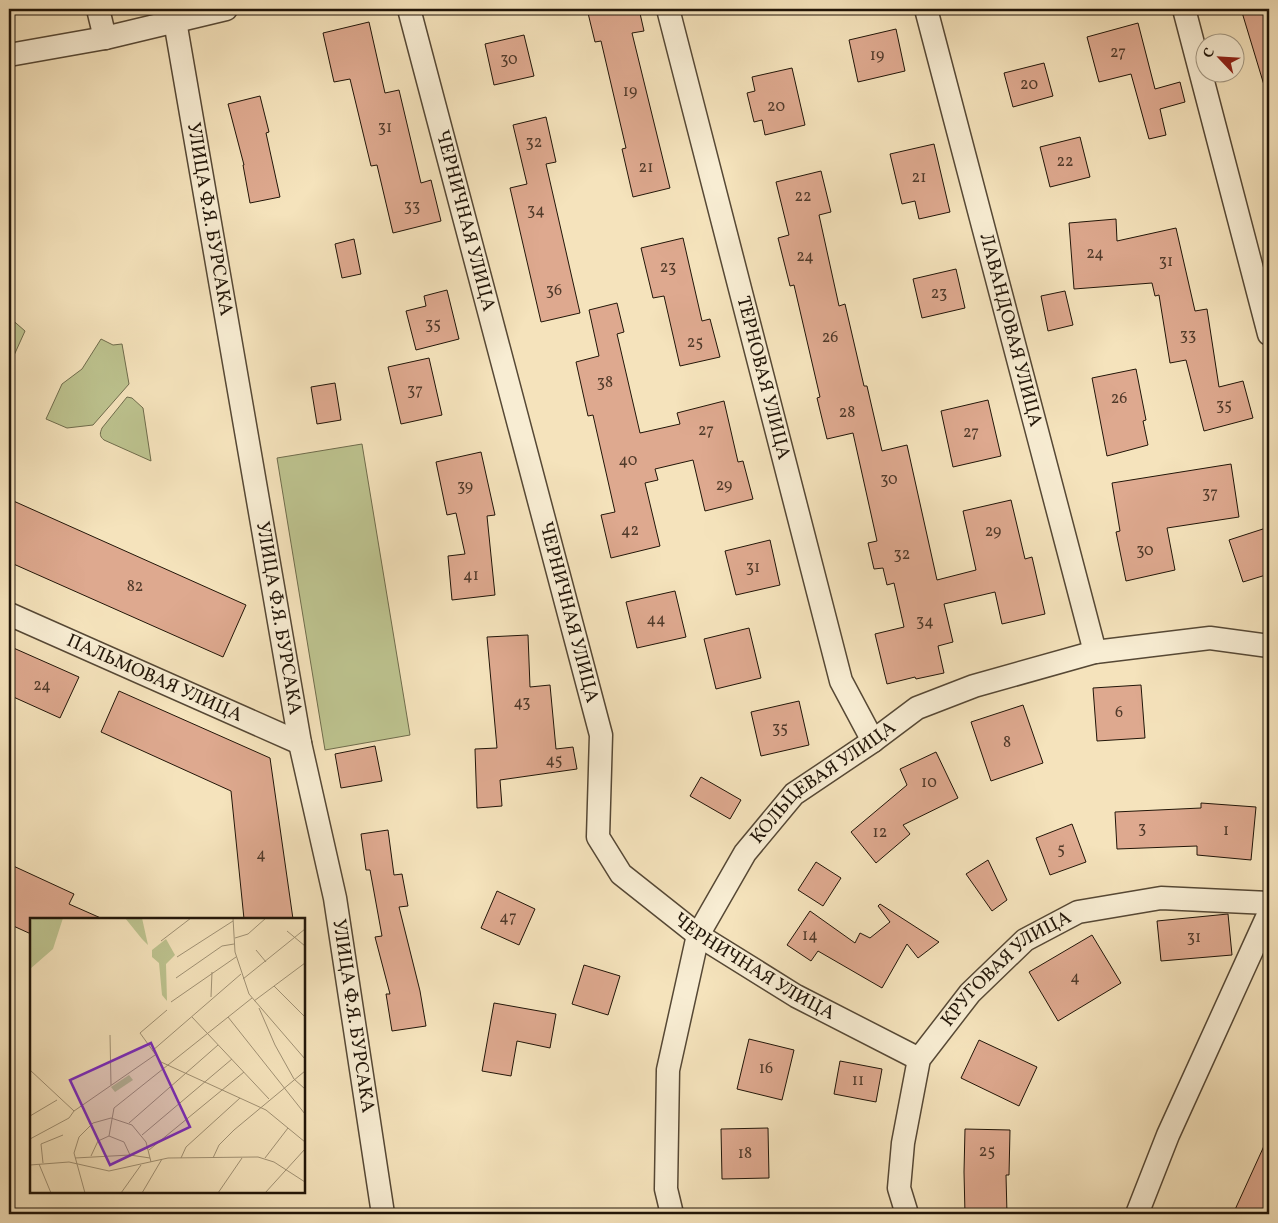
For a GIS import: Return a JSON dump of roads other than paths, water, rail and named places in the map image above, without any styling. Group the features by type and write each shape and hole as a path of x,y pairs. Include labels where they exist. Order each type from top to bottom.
{"street":[{"path":"98,9 105,38"},
{"path":"9,55 105,38 226,9"},
{"name":"ЧЕРНИЧНАЯ УЛИЦА","path":"409,9 601,735 598,837 621,874 698,935 796,996 919,1059"},
{"name":"ТЕРНОВАЯ УЛИЦА","path":"668,9 841,681 873,741"},
{"name":"ЛАВАНДОВАЯ УЛИЦА","path":"926,9 1094,652"},
{"path":"1184,9 1269,334"},
{"name":"УЛИЦА Ф.Я. БУРСАКА","path":"175,21 300,743 335,898 383,1214"},
{"name":"ПАЛЬМОВАЯ УЛИЦА","path":"9,614 300,743"},
{"name":"КОЛЬЦЕВАЯ УЛИЦА","path":"672,1214 666,1189 668,1070 698,935 745,853 794,794 873,741 917,708 974,686 1094,652 1210,638 1269,646"},
{"name":"КРУГОВАЯ УЛИЦА","path":"907,1214 899,1188 903,1142 919,1059 970,993 1025,940 1078,912 1161,898 1269,903"},
{"path":"1136,1214 1168,1135 1269,913"}]}
